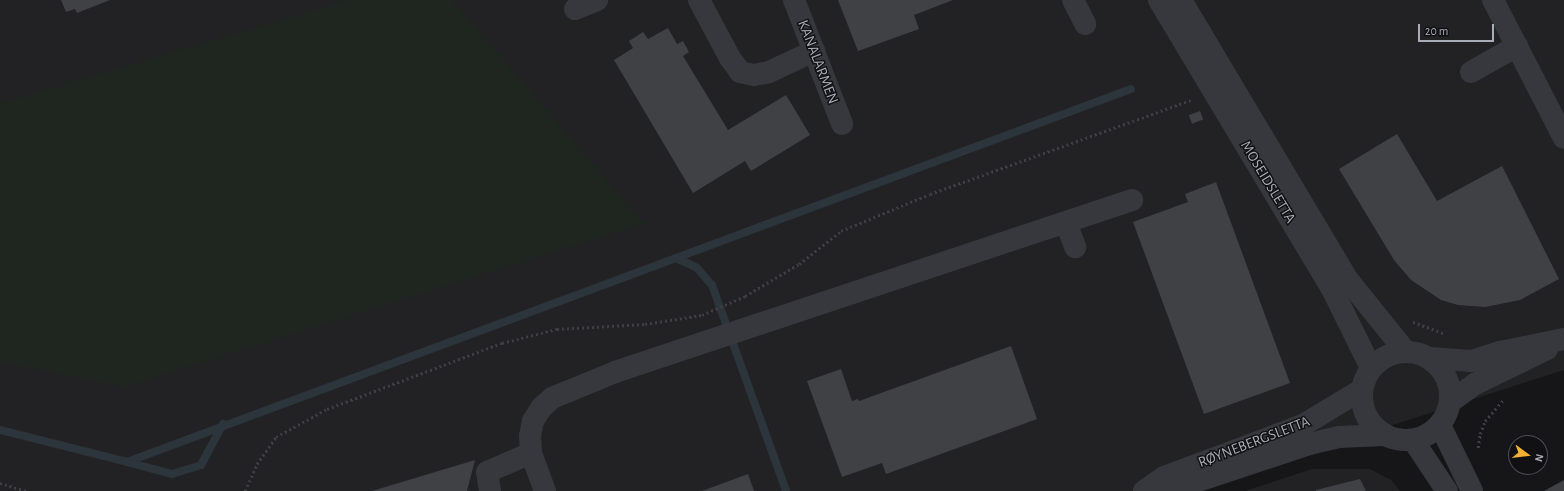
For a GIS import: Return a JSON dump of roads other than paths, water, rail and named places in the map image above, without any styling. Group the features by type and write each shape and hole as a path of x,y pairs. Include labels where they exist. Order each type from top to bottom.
{"street":[{"path":"575,9 597,0"},
{"path":"699,0 730,58 740,72 754,75 769,72 814,51"},
{"name":"KANALARMEN","path":"794,0 842,124"},
{"path":"1073,0 1085,24"},
{"name":"MOSEIDSLETTA","path":"1159,0 1332,289 1371,368"},
{"name":"MOSEIDSLETTA","path":"1181,0 1348,280 1404,351"},
{"path":"1493,0 1561,126"},
{"path":"1471,72 1517,46"},
{"path":"545,491 531,453 530,436 533,421 541,408 552,398 615,372 1132,200"},
{"path":"1066,223 1075,248"},
{"path":"1429,358 1472,361 1500,352 1564,339"},
{"path":"1450,402 1476,384 1564,339"},
{"path":"1404,351 1418,353 1429,358 1440,367 1447,378 1450,402 1440,425 1428,435 1412,440 1398,440 1384,435 1372,426 1365,414 1361,390 1371,368 1386,356 1404,351"},
{"name":"RØYNEBERGSLETTA","path":"1144,491 1164,477 1303,425 1361,390"},
{"path":"1440,425 1472,491"},
{"name":"RØYNEBERGSLETTA","path":"1160,491 1172,490 1310,444 1339,437 1384,435"},
{"path":"1412,440 1447,491"},
{"path":"490,491 487,472 531,453"}],"waterway":[{"path":"0,430 127,462 1131,89"},
{"path":"676,258 697,268 712,285 786,491"},
{"path":"127,462 172,474 201,465 223,424"}]}
